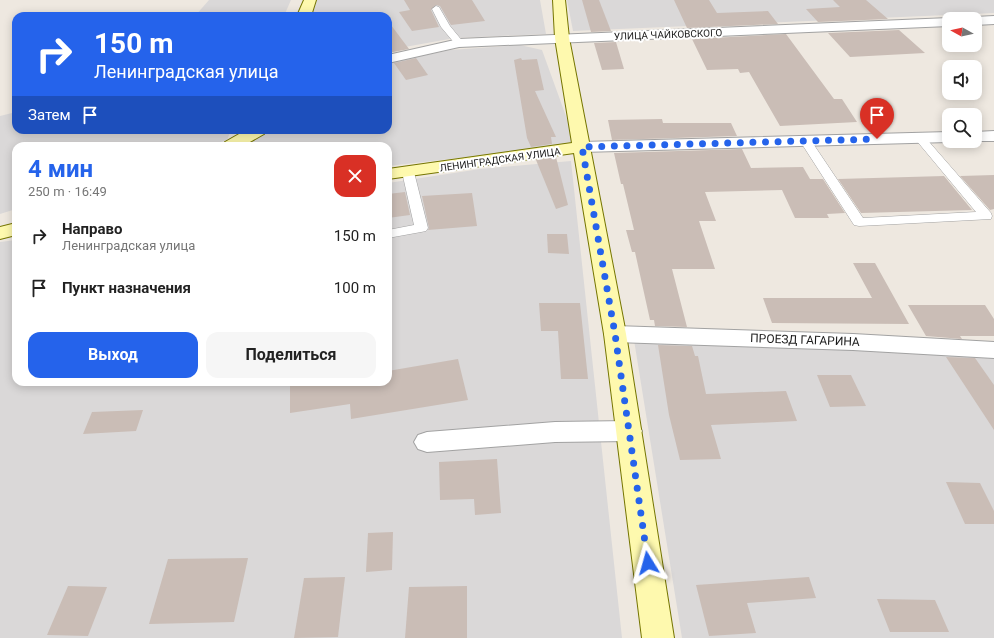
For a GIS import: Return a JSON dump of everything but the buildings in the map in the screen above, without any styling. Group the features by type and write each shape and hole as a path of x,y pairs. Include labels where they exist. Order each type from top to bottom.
{"main road":[{"path":"306,12 310,0"},
{"path":"559,0 562,38 615,334 658,638"},
{"path":"238,142 251,134"},
{"name":"ЛЕНИНГРАДСКАЯ УЛИЦА","path":"392,174 582,147"},
{"path":"0,232 12,230"}],"street":[{"path":"982,20 994,20"},
{"name":"УЛИЦА ЧАЙКОВСКОГО","path":"392,58 459,43 942,22"},
{"path":"982,136 994,136"},
{"name":"ЛЕНИНГРАДСКАЯ УЛИЦА","path":"582,147 942,137"},
{"name":"ПРОЕЗД ГАГАРИНА","path":"615,334 853,342 994,350"},
{"path":"426,442 555,432 629,431"}],"lane":[{"path":"436,9 446,27 459,43"},
{"path":"806,141 859,222 986,216 920,138"},
{"path":"392,233 421,228 408,172"}],"shaded area":[{"path":"209,0 291,0 286,12 198,12"},
{"path":"316,0 540,0 546,34 455,38 392,49 392,12 311,12"},
{"path":"567,0 994,0 994,13 942,12 942,15 573,31"},
{"path":"520,45 542,50 571,130 573,145 392,166 392,142 248,142 255,134 392,134 392,62 450,50"},
{"path":"12,113 12,134 229,134 227,140 221,142 12,142 12,210 0,214 0,116"},
{"path":"571,161 622,638 0,638 0,242 12,240 12,386 392,386 392,182 480,169"},
{"path":"634,340 994,356 994,638 682,638"}],"route":[{"path":"648,563 615,334 582,147 877,139"}]}
